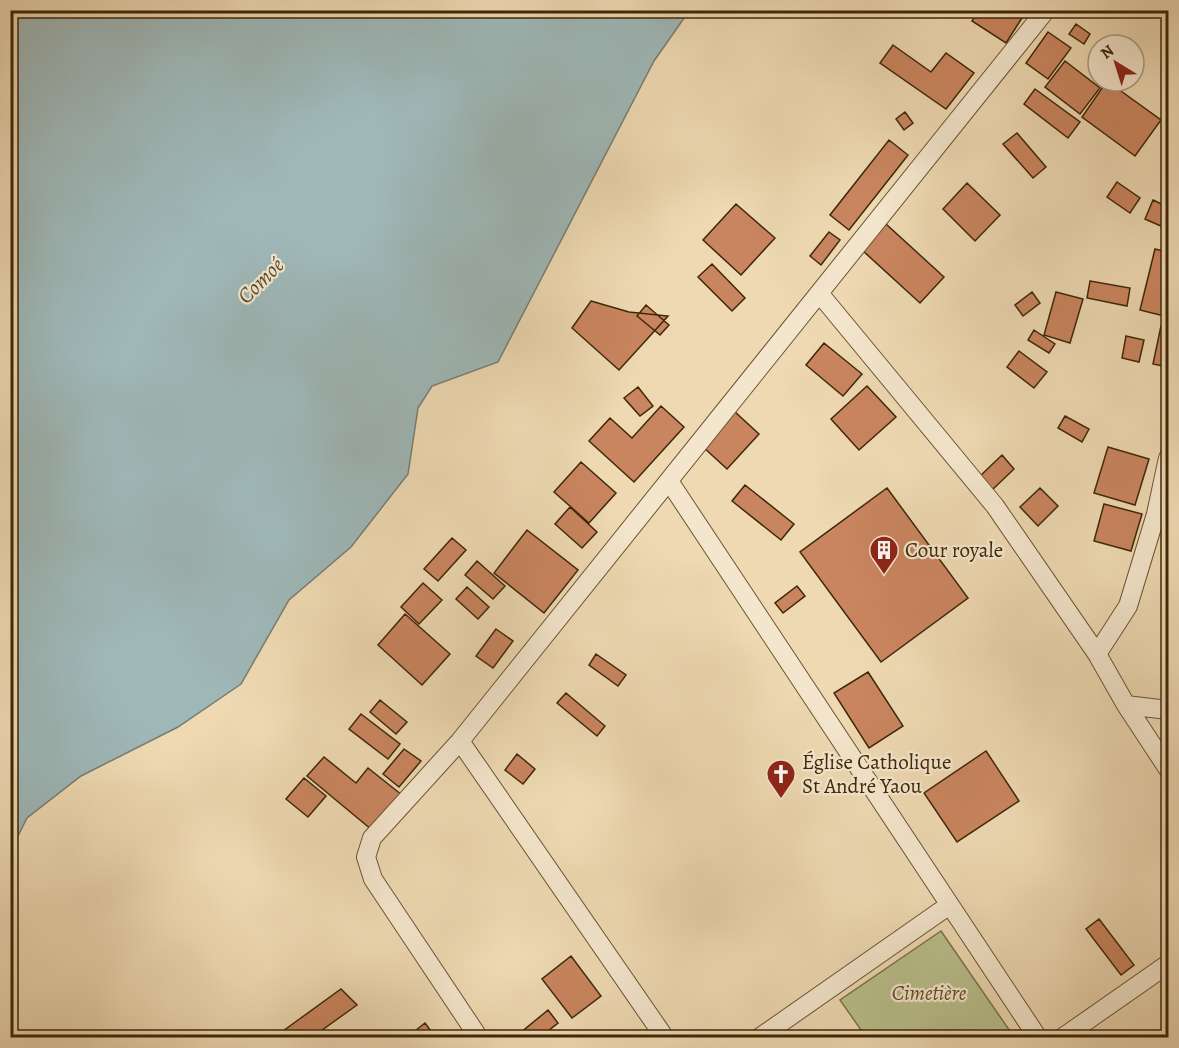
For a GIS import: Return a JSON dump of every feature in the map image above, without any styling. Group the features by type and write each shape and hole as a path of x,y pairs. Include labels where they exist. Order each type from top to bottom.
{"street":[{"path":"479,1038 373,879 366,857 372,838 460,741 1046,10"},
{"path":"819,293 995,506 1097,654 1126,705 1168,769"},
{"path":"1097,654 1128,606 1150,535 1168,458"},
{"path":"669,481 948,906 1038,1038"},
{"path":"1126,705 1168,710"},
{"path":"460,741 665,1038"},
{"path":"759,1038 948,906"},
{"path":"1062,1038 1168,964"}],"green space":[{"name":"Cimetière","path":"941,931 1014,1037 866,1037 840,1000"}],"water":[{"name":"Comoé","path":"11,10 689,11 654,61 498,362 432,386 418,408 408,474 351,547 289,600 241,684 178,727 81,776 27,818 11,850"}],"building":[{"path":"979,10 1010,10 1022,18 1006,43 972,21"},
{"path":"1076,24 1089,33 1086,33 1084,44 1069,34"},
{"path":"1048,32 1071,48 1048,79 1026,63"},
{"path":"893,45 931,72 946,53 974,73 946,109 880,63"},
{"path":"1065,61 1086,77 1086,93 1096,93 1080,114 1045,87"},
{"path":"1035,89 1080,122 1068,138 1024,104"},
{"path":"1099,93 1124,93 1161,120 1135,156 1082,117"},
{"path":"905,112 913,123 904,130 896,119"},
{"path":"1017,133 1046,167 1033,178 1003,144"},
{"path":"889,140 908,155 849,230 830,215"},
{"path":"1117,182 1140,198 1130,213 1107,197"},
{"path":"967,183 1000,215 975,241 943,209"},
{"path":"1153,200 1168,207 1168,216 1163,227 1145,219"},
{"path":"736,204 775,238 741,275 703,240"},
{"path":"886,224 944,277 920,303 862,250"},
{"path":"829,232 840,240 821,265 810,256"},
{"path":"1155,249 1168,252 1168,317 1140,310"},
{"path":"712,264 745,298 732,311 698,277"},
{"path":"1090,281 1130,288 1127,306 1087,298"},
{"path":"1032,292 1040,303 1023,316 1015,305"},
{"path":"1056,292 1083,299 1070,343 1044,335"},
{"path":"591,301 629,312 668,316 619,370 572,328"},
{"path":"646,305 669,325 660,335 637,316"},
{"path":"1161,326 1168,328 1168,367 1153,364"},
{"path":"1034,330 1055,344 1049,353 1028,340"},
{"path":"1126,336 1144,340 1139,362 1122,358"},
{"path":"824,343 862,374 843,396 806,365"},
{"path":"1019,351 1047,372 1034,388 1007,367"},
{"path":"867,386 896,417 859,450 831,419"},
{"path":"638,387 653,406 640,416 624,398"},
{"path":"661,406 684,427 634,482 589,441 610,418 632,438"},
{"path":"734,411 759,434 727,469 702,446"},
{"path":"1065,416 1089,429 1082,442 1058,428"},
{"path":"1108,447 1149,459 1135,505 1094,493"},
{"path":"1002,455 1014,469 991,491 978,478"},
{"path":"581,462 616,493 589,523 554,492"},
{"path":"745,485 794,524 781,540 732,501"},
{"name":"Cour royale","path":"887,488 968,598 881,662 800,552"},
{"path":"1040,488 1058,506 1038,526 1020,507"},
{"path":"1104,504 1142,514 1131,551 1094,541"},
{"path":"570,507 597,532 582,548 555,524"},
{"path":"527,530 578,570 544,613 494,573"},
{"path":"452,538 466,550 438,581 424,569"},
{"path":"477,561 505,586 493,599 465,575"},
{"path":"423,583 442,600 419,624 401,607"},
{"path":"797,586 805,596 783,613 775,603"},
{"path":"467,587 489,607 478,619 456,599"},
{"path":"405,614 450,654 422,685 378,645"},
{"path":"496,629 513,641 493,668 476,656"},
{"path":"596,654 626,675 618,686 589,665"},
{"path":"868,672 903,726 869,748 834,693"},
{"path":"566,693 605,726 597,736 557,703"},
{"path":"380,700 407,722 396,734 370,712"},
{"path":"361,714 400,744 388,759 349,729"},
{"path":"404,749 421,761 399,787 383,774"},
{"path":"986,751 1019,801 957,842 924,793"},
{"path":"517,754 535,769 523,784 505,770"},
{"path":"324,757 356,783 368,768 402,795 372,830 307,776"},
{"path":"304,778 326,796 308,817 286,799"},
{"path":"1099,919 1134,965 1121,975 1086,929"},
{"path":"571,956 601,996 572,1018 542,979"},
{"path":"341,989 357,1005 311,1038 276,1036"},
{"path":"548,1010 558,1023 539,1038 514,1038"},
{"path":"425,1023 436,1038 406,1038"}],"place":[{"name":"Cour royale","path":"884,576"},
{"name":"Église Catholique St André Yaou","path":"781,800"}]}
